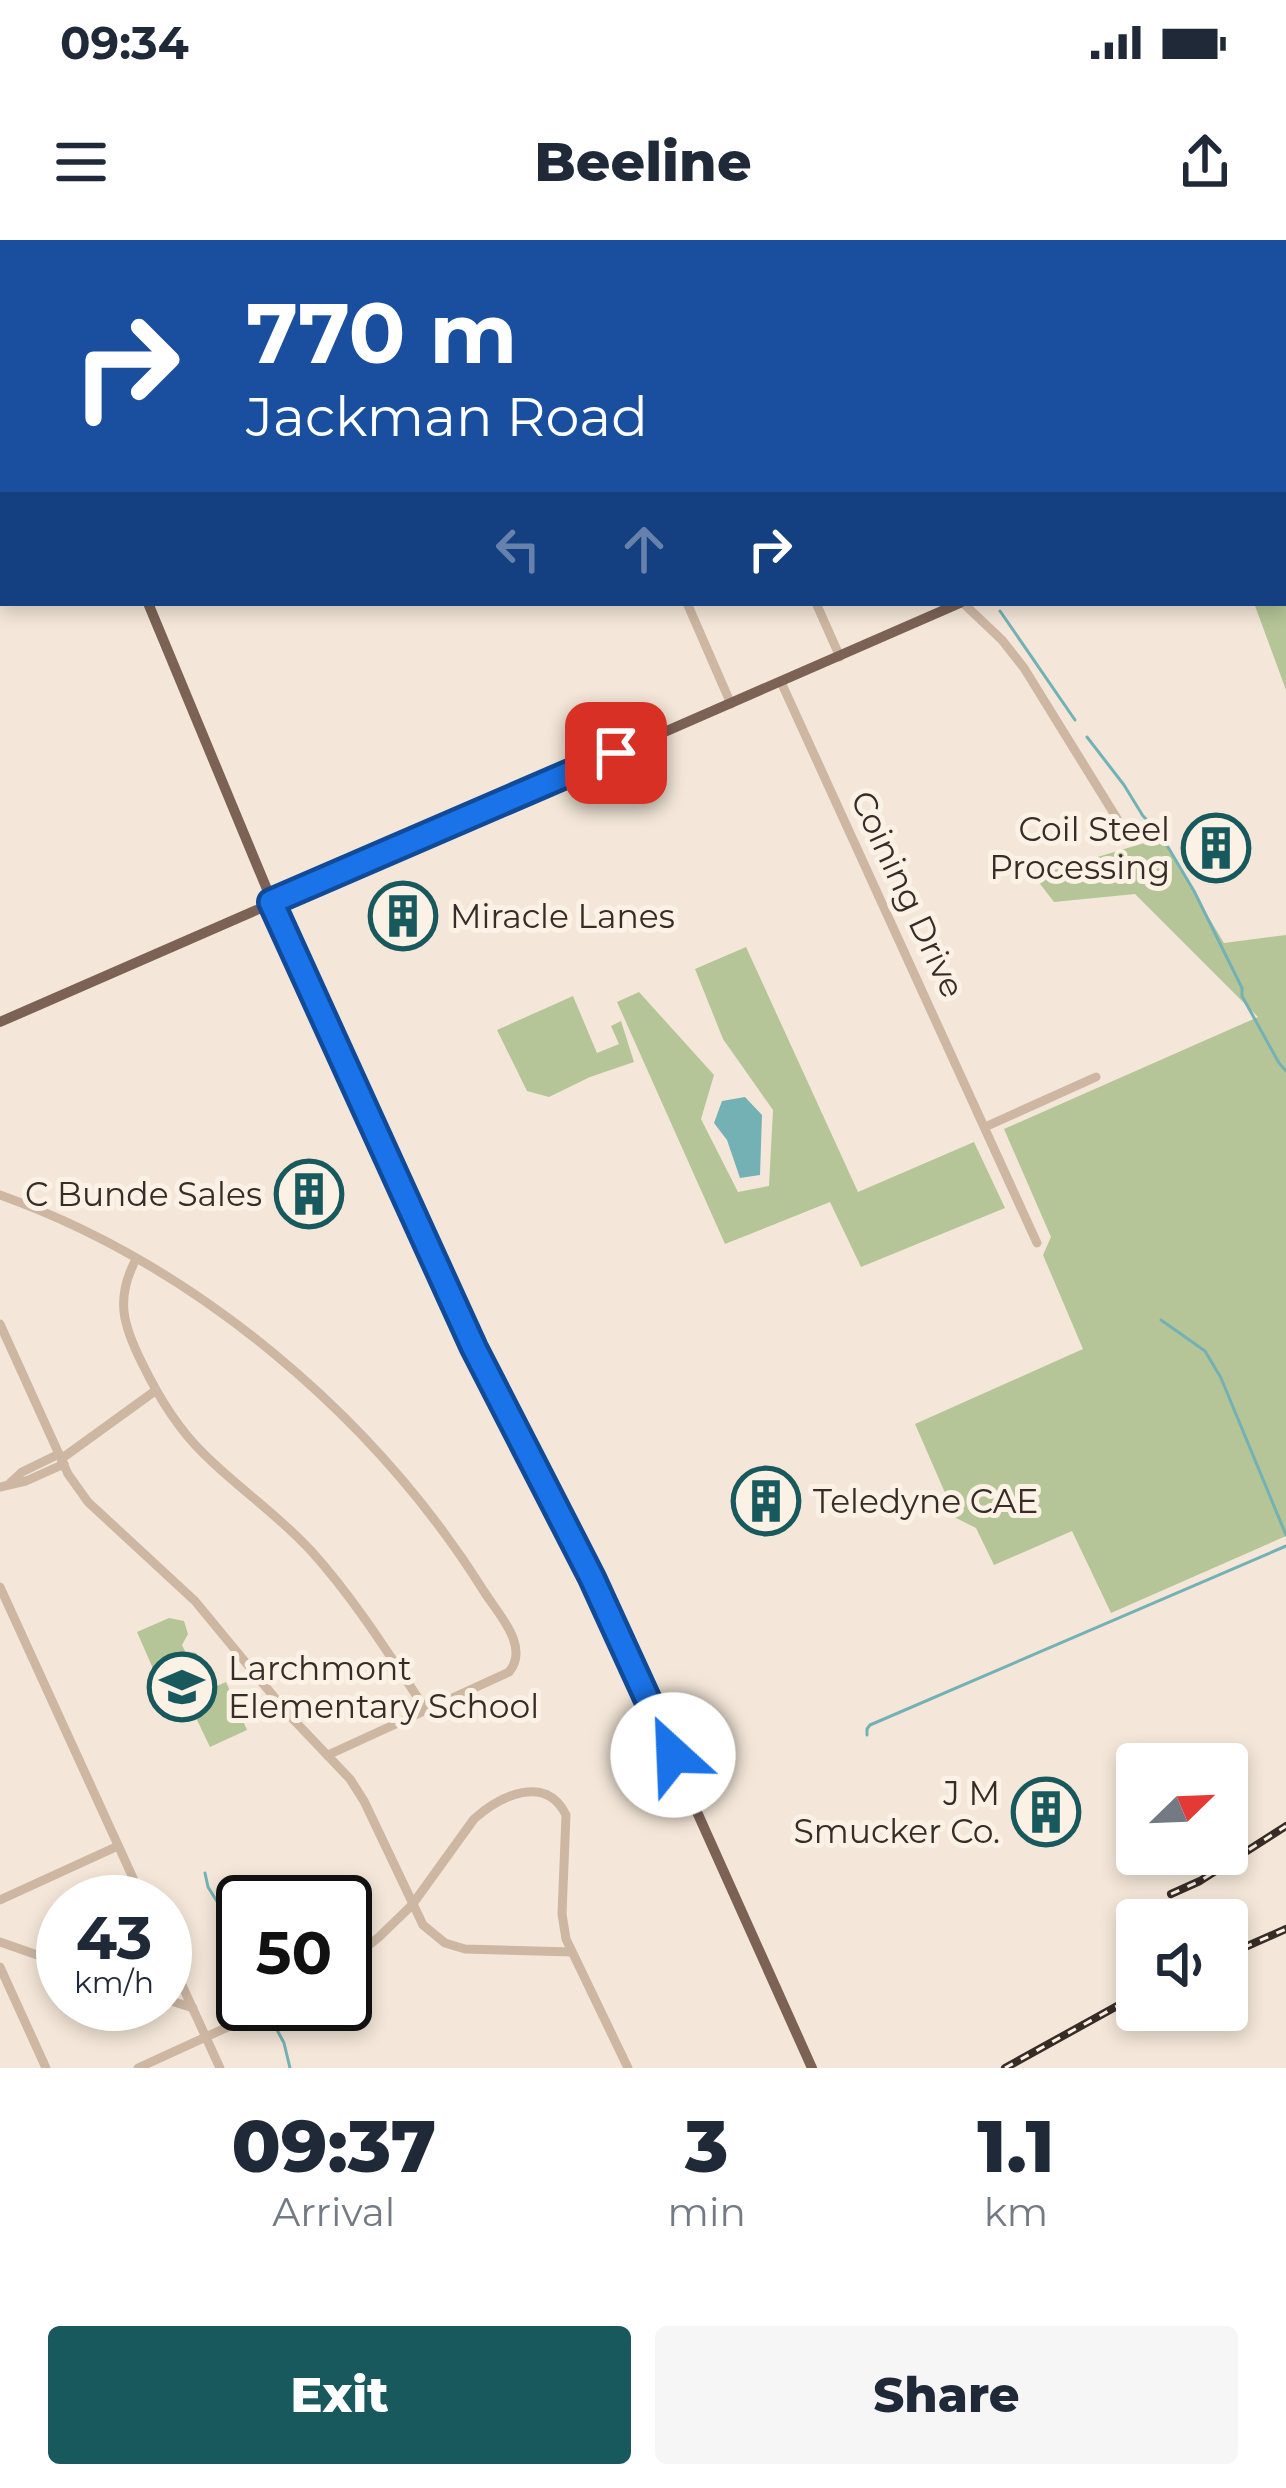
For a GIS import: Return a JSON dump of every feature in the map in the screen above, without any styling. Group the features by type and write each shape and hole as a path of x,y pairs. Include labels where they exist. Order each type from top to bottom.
{"main road":[{"path":"149,606 271,902 480,1359 595,1585 812,2068"},
{"path":"0,1022 952,606"}],"street":[{"path":"688,606 730,704"},
{"path":"817,606 840,657"},
{"path":"959,606 1002,640 1024,668 1121,825"},
{"name":"Coining Drive","path":"781,682 1037,1243"},
{"path":"985,1127 1096,1077"},
{"path":"0,1195 136,1259 241,1328 332,1405 408,1487 469,1568 517,1647 509,1672 328,1755"},
{"path":"136,1259 126,1278 124,1318 155,1390 202,1453 276,1516 330,1571 426,1710"},
{"path":"0,1324 61,1459 93,1508 195,1600 357,1790 423,1925 452,1946 465,1949 572,1952"},
{"path":"5,1485 19,1483 61,1459 155,1390"},
{"path":"0,1587 131,1875"},
{"path":"0,1625 14,1618"},
{"path":"372,1943 412,1905 473,1819 500,1800 537,1791 560,1804 566,1816 562,1915 566,1939 628,2068"},
{"path":"0,1900 118,1846"},
{"path":"0,1942 36,1955"},
{"path":"0,1967 46,2068"},
{"path":"193,2008 219,2067"},
{"path":"138,2068 219,2031"}],"green space":[{"path":"1255,606 1286,606 1286,690"},
{"path":"1161,838 1224,943 1286,935 1286,1536 1111,1613 1072,1531 994,1565 976,1528 956,1518 915,1424 1083,1349 1043,1255 1051,1237 1004,1129 1258,1017 1135,894 1054,902 1034,876"},
{"path":"746,947 858,1192 974,1142 1005,1208 861,1267 830,1202 725,1244 617,1002 639,992 714,1075 701,1119 738,1192 769,1186 773,1110 723,1039 695,969"},
{"path":"573,996 597,1053 619,1044 611,1026 621,1021 634,1062 549,1097 527,1091 497,1030"},
{"path":"169,1618 184,1621 188,1634 182,1645 200,1661 158,1680 137,1632"},
{"path":"226,1682 247,1730 210,1747 187,1699"}],"water":[{"path":"745,1097 762,1115 760,1175 740,1178 727,1140 714,1123 722,1101"}],"waterway":[{"path":"1000,611 1075,720"},
{"path":"1087,737 1159,832 1194,891 1242,996 1286,1071"},
{"path":"1161,1320 1205,1351 1221,1378 1286,1535"},
{"path":"867,1735 870,1725 1286,1546"},
{"path":"205,1873 216,1900"},
{"path":"278,2031 290,2068"}],"railway":[{"path":"1171,1894 1286,1826"},
{"path":"1248,1946 1286,1929"},
{"path":"1005,2068 1116,2007"}],"place":[{"name":"Coil Steel Processing","path":"1216,848"},
{"name":"Miracle Lanes","path":"403,916"},
{"name":"C Bunde Sales","path":"309,1194"},
{"name":"Teledyne CAE","path":"766,1501"},
{"name":"Larchmont Elementary School","path":"182,1687"},
{"name":"J M Smucker Co.","path":"1046,1812"}],"route":[{"path":"616,753 271,902 474,1348 592,1578 673,1755"}]}
